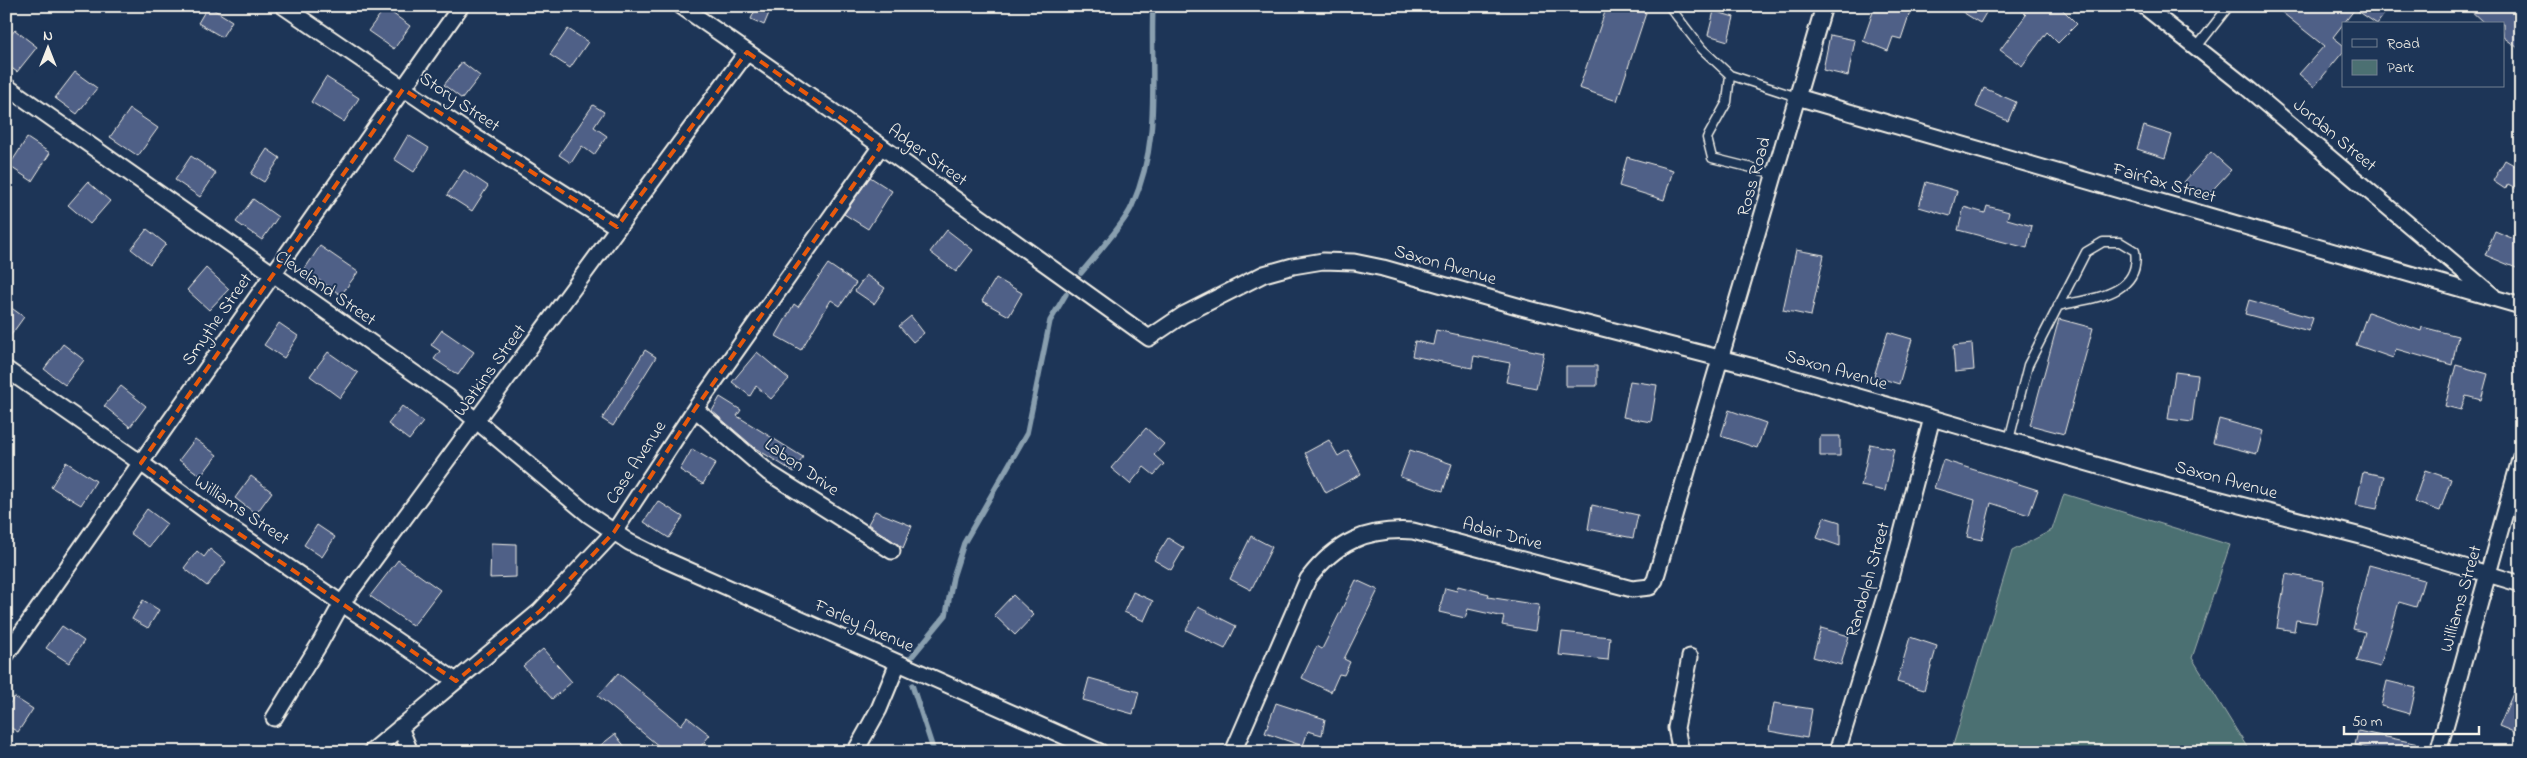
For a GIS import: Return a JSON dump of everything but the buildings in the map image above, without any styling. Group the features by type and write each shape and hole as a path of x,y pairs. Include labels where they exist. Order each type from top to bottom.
{"street":[{"name":"Story Street","path":"283,6 472,135 617,227"},
{"name":"Smythe Street","path":"6,655 462,6"},
{"name":"Adger Street","path":"682,6 1149,338"},
{"name":"Ross Road","path":"1722,359 1824,6"},
{"name":"Jordan Street","path":"2144,6 2440,249 2496,299"},
{"name":"Watkins Street","path":"274,718 320,643 342,602 747,52"},
{"name":"Cleveland Street","path":"6,86 440,392 589,515 614,532"},
{"name":"Fairfax Street","path":"1797,98 2521,306"},
{"name":"Case Avenue","path":"371,752 540,611 614,532 695,409 881,146"},
{"name":"Saxon Avenue","path":"1149,338 1183,316 1264,274 1293,266 1323,262 1354,262 1384,268 1521,307 1722,359 2186,491 2361,536 2521,584"},
{"name":"Adair Drive","path":"1233,752 1308,579 1320,564 1345,544 1367,534 1390,530 1413,531 1632,589 1650,587 1656,580 1722,359"},
{"name":"Williams Street","path":"6,369 141,463 213,516 456,681"},
{"name":"Labon Drive","path":"695,409 769,473 892,551"},
{"name":"Randolph Street","path":"1837,752 1887,590 1932,418"},
{"name":"Williams Street","path":"2438,752 2521,456"},
{"name":"Farley Avenue","path":"614,532 661,558 1100,752"},
{"path":"1681,752 1676,728 1690,657"},
{"path":"855,752 879,709 898,662"},
{"path":"400,727 410,752"}],"lane":[{"path":"1669,6 1702,49 1730,75 1797,98"},
{"path":"2196,48 2229,6"},
{"path":"1730,75 1727,102 1707,138 1712,158 1776,174"},
{"path":"2009,440 2028,365 2058,306 2086,252 2103,242 2120,242 2135,251 2134,274 2123,287 2105,295 2058,306"}],"highlighted area":[{"path":"747,52 881,146 695,409 614,532 540,611 456,681 213,516 141,463 403,89 617,227"}],"green space":[{"path":"2064,494 2230,545 2192,658 2250,752 1951,752 2012,551 2052,530"}],"waterway":[{"path":"1081,273 1109,240 1128,213 1141,181 1148,156 1153,107 1153,6"},
{"path":"909,660 946,615 953,577 964,543 1027,433 1050,321 1066,294"},
{"path":"912,685 934,752"}]}
